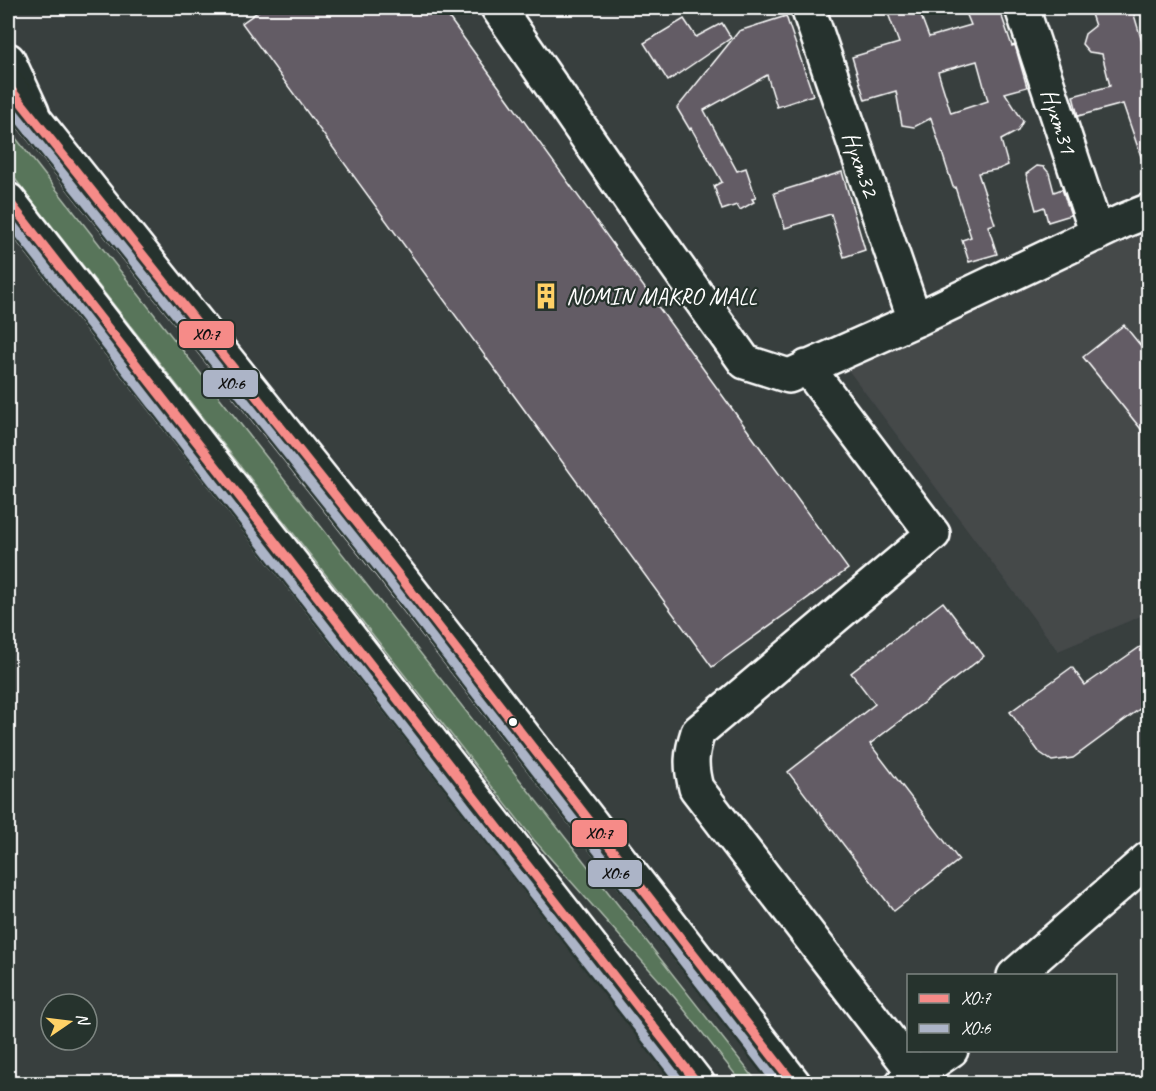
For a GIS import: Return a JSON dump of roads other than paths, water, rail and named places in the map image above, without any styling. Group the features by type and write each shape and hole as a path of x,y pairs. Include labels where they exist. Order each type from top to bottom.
{"main road":[{"path":"498,8 745,362 789,376 915,320 1096,234 1149,212"},
{"name":"Нүхт32","path":"808,8 915,320"},
{"name":"Нүхт31","path":"1022,8 1096,234"},
{"path":"8,60 36,122"},
{"path":"8,86 397,574 794,1083"},
{"path":"8,200 698,1083"},
{"path":"807,367 933,534 698,732 690,769 696,788 914,1081 949,1052"},
{"path":"1015,974 1149,859"}],"place":[{"name":"NOMIN MAKRO MALL","path":"546,296"}]}
